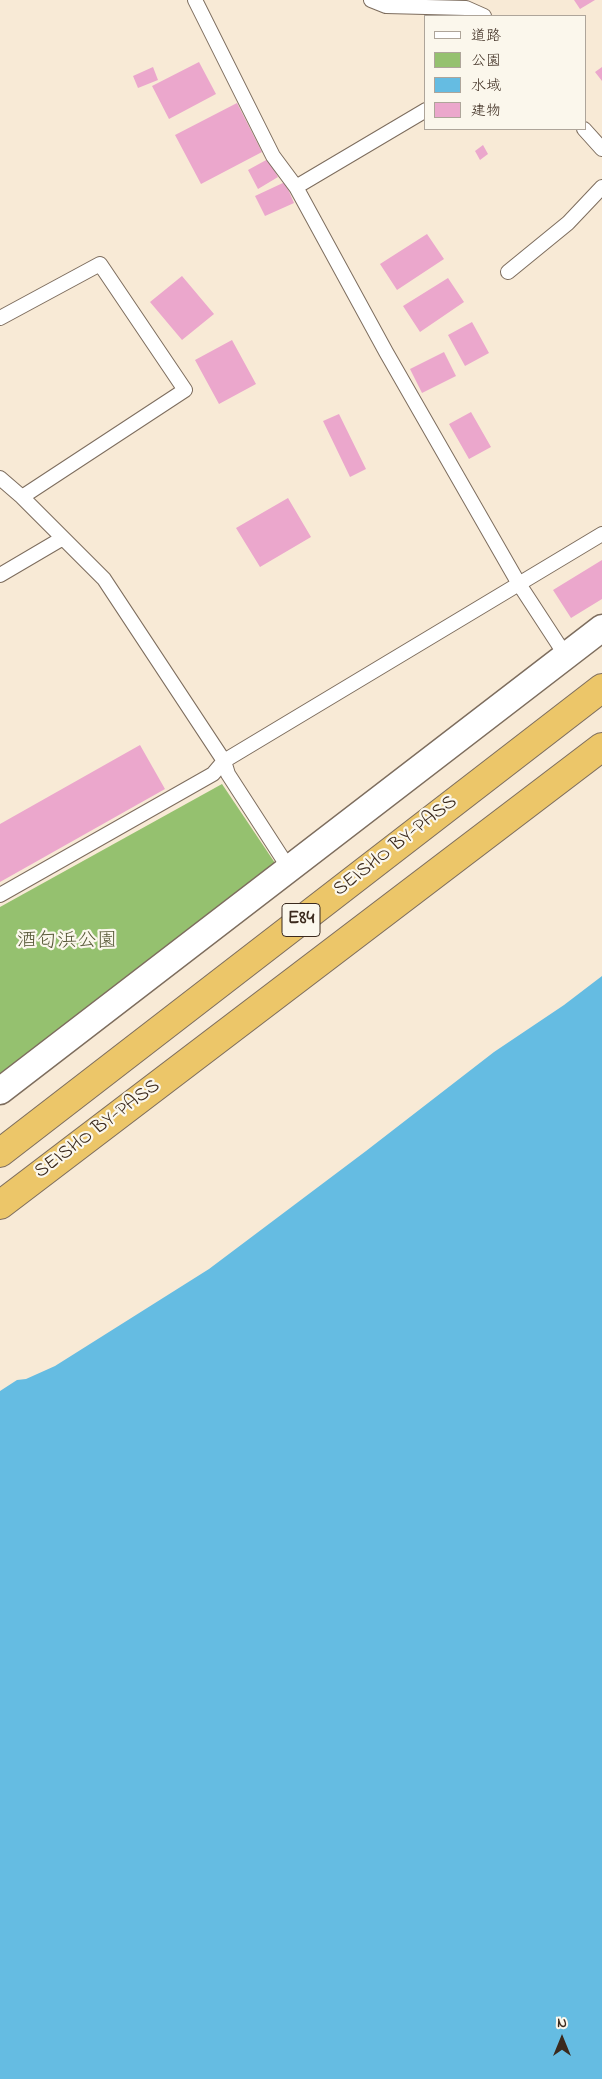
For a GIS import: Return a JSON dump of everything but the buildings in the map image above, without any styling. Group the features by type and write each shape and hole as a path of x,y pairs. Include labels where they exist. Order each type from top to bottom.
{"highway":[{"name":"SEISHO BY-PASS","path":"0,1153 602,688"},
{"name":"SEISHO BY-PASS","path":"0,1205 602,747"}],"street":[{"path":"0,1092 602,628"}],"lane":[{"path":"195,0 273,156 296,187 386,352 519,584 566,656"},
{"path":"370,0 386,6 466,8 482,15"},
{"path":"296,187 424,111"},
{"path":"585,130 602,149"},
{"path":"508,272 568,223 602,187"},
{"path":"0,318 100,264 185,390 22,497"},
{"path":"0,478 22,497 104,579 224,761 228,774 290,870"},
{"path":"0,895 213,774 224,761 602,534"},
{"path":"0,575 63,538"}],"green space":[{"name":"酒匂浜公園","path":"222,784 277,866 0,1074 0,907"}],"water":[{"path":"602,976 602,2079 0,2079 0,1391 17,1380 26,1379 55,1366 209,1269 494,1052 564,1005"}]}
